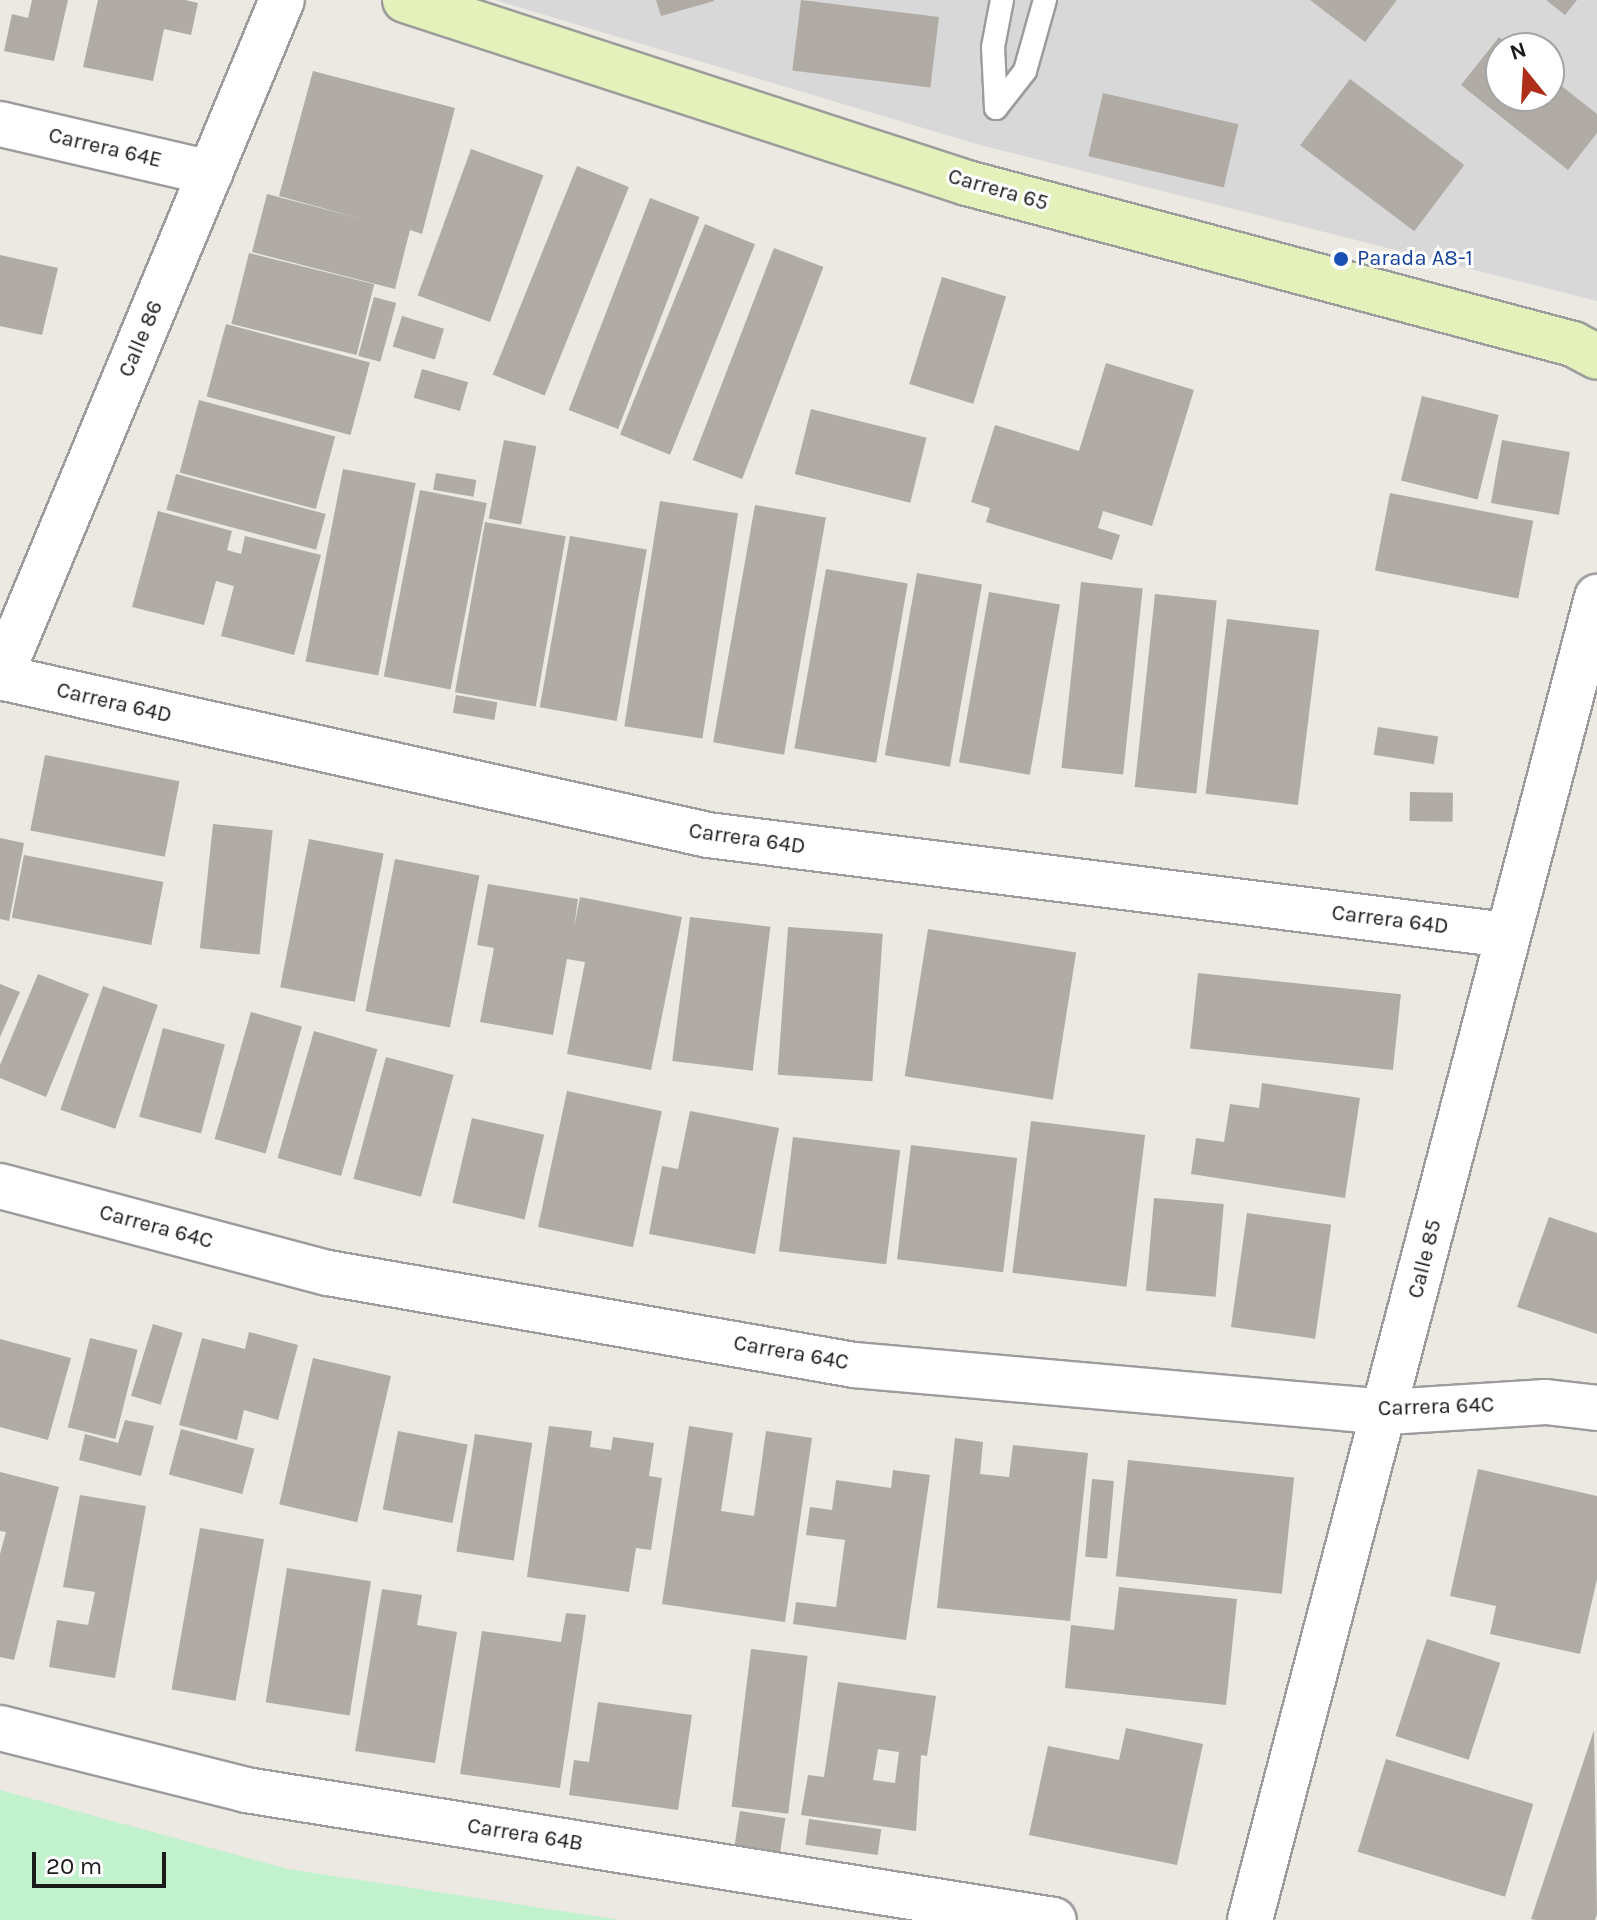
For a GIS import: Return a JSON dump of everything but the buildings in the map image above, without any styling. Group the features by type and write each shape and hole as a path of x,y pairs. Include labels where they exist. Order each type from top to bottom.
{"street":[{"name":"Calle 86","path":"0,678 282,0"},
{"name":"Carrera 65","path":"405,0 967,183 1573,344 1597,357"},
{"name":"Carrera 64E","path":"0,124 210,173"},
{"name":"Calle 85","path":"1250,1920 1387,1412 1506,935 1597,597"},
{"name":"Carrera 64D","path":"0,678 708,835 1506,935"},
{"name":"Carrera 64C","path":"0,1186 328,1273 854,1365 1387,1412 1546,1402 1597,1408"},
{"name":"Carrera 64B","path":"0,1728 246,1790 1054,1920"}],"lane":[{"path":"1002,0 993,47 996,108 1025,71 1045,0"}],"shaded area":[{"path":"495,0 1597,0 1597,301 980,145"}],"green space":[{"path":"0,1790 288,1869 620,1920 0,1920"}],"place":[{"name":"Parada A8-1","path":"1341,259"}]}
